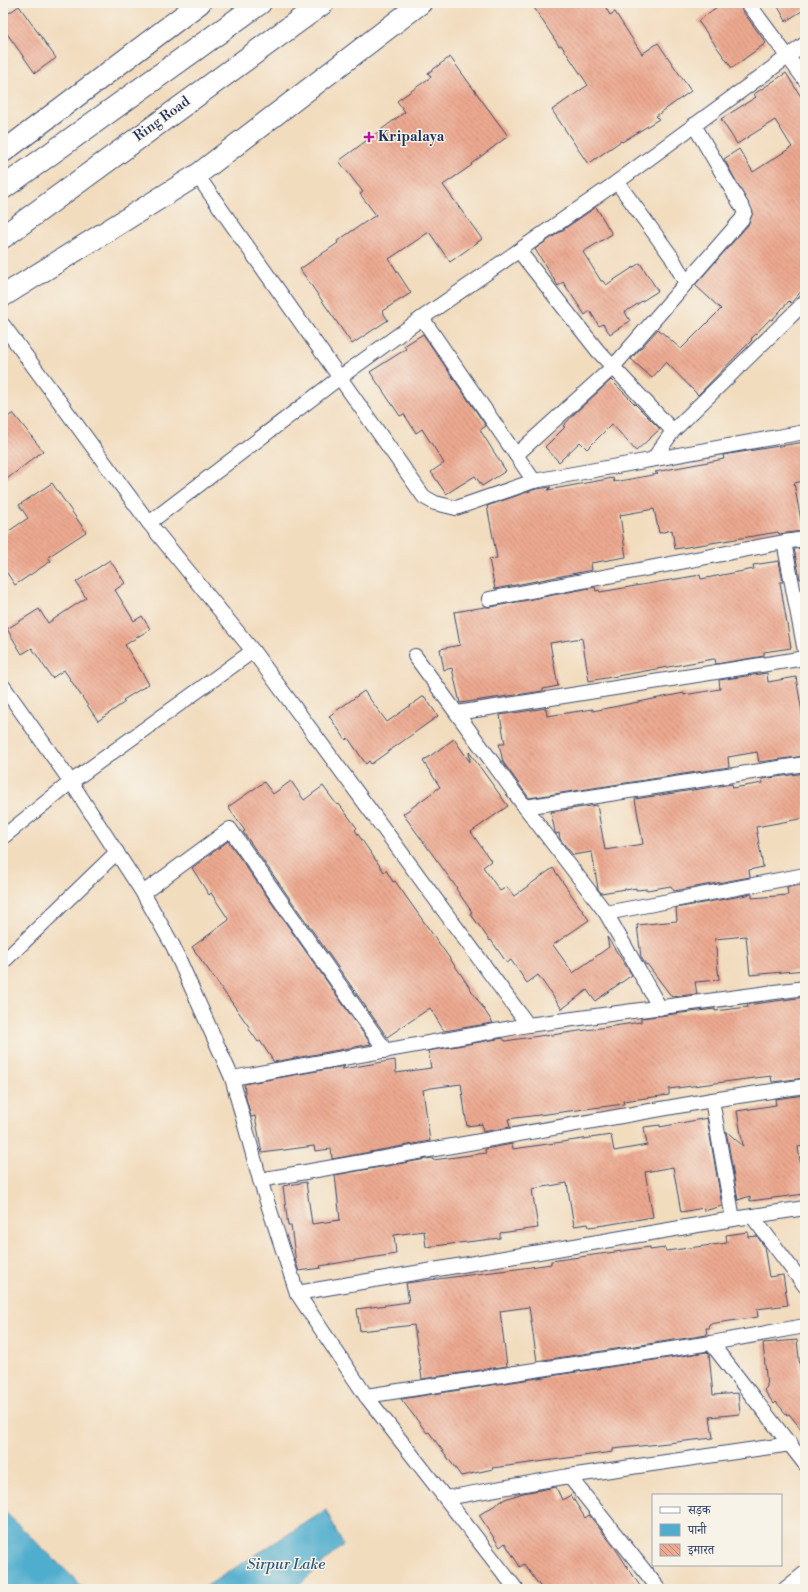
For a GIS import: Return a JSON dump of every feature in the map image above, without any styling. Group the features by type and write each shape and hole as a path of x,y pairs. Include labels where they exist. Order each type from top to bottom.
{"highway":[{"path":"3,188 260,3"},
{"name":"Ring Road","path":"3,237 323,3"}],"street":[{"path":"3,152 200,3"},
{"path":"3,296 197,175 421,3"},
{"path":"748,3 805,80"},
{"path":"149,523 339,378 422,318 617,182 805,44"},
{"path":"516,456 613,367 746,212 694,125"},
{"path":"197,175 424,497 435,503 456,508 534,481 654,458 805,432"},
{"path":"617,182 671,256 686,283"},
{"path":"518,251 598,351 673,431"},
{"path":"654,458 673,431 805,302"},
{"path":"422,318 534,481"},
{"path":"3,325 149,523 253,651 528,1025"},
{"path":"489,599 805,539"},
{"path":"784,542 805,651"},
{"path":"3,837 71,782 253,651"},
{"path":"415,656 525,807 606,913 660,1008"},
{"path":"457,713 805,658"},
{"path":"3,686 71,782 117,852 143,893 173,946 232,1078 260,1180 297,1293 366,1396 516,1589"},
{"path":"525,807 805,764"},
{"path":"143,893 230,829 386,1051"},
{"path":"3,962 117,852"},
{"path":"606,913 805,875"},
{"path":"232,1078 528,1025 805,988"},
{"path":"260,1180 712,1100 805,1086"},
{"path":"712,1100 733,1219"},
{"path":"297,1293 805,1208"},
{"path":"752,1216 805,1286"},
{"path":"366,1396 711,1344 805,1326"},
{"path":"711,1344 791,1444 805,1464"},
{"path":"446,1498 570,1476 791,1444"},
{"path":"570,1476 659,1589"},
{"path":"785,1589 805,1573"}],"water":[{"path":"3,1510 85,1589 3,1589"},
{"name":"Sirpur Lake","path":"326,1510 343,1545 295,1589 202,1589"}],"building":[{"path":"531,3 603,3 610,15 615,12 642,54 658,43 691,91 656,116 659,119 622,142 621,141 588,164 552,110 588,85 561,45 559,46"},
{"path":"722,3 737,3 766,43 732,68 698,21"},
{"path":"776,3 805,3 805,9 786,21"},
{"path":"19,6 56,58 35,73 3,28 3,17"},
{"path":"450,57 508,136 471,164 472,165 443,185 482,239 450,262 429,232 389,259 411,293 382,311 388,320 352,344 300,269 338,243 337,241 376,215 360,194 363,192 339,161 405,112 397,101 431,77 428,73"},
{"path":"786,73 805,103 805,287 791,303 789,301 772,320 770,319 751,339 752,340 698,395 666,362 652,378 631,359 658,329 681,349 721,309 695,285 748,225 753,212 724,159 739,149 753,172 792,147 775,120 737,144 721,119 756,97 754,94"},
{"path":"596,207 612,234 583,252 601,281 603,281 606,285 640,263 658,291 625,312 630,321 610,334 603,324 599,326 590,311 585,315 563,282 558,286 535,249"},
{"path":"423,334 486,426 480,430 506,471 482,486 475,476 446,494 431,472 444,463 422,429 416,433 404,414 400,416 370,372 406,349 404,346"},
{"path":"611,380 660,429 636,451 612,424 587,449 580,442 559,462 545,447 565,427 563,426 575,413"},
{"path":"13,413 43,451 3,482 3,421"},
{"path":"805,442 805,481 794,483 803,531 779,534 778,532 675,549 672,530 659,533 654,509 620,515 626,557 591,563 592,570 495,589 489,559 497,558 487,506 536,489 551,487 548,490 613,478 614,482 658,474 655,472 724,459 723,455"},
{"path":"52,483 86,532 48,557 51,561 15,585 3,567 3,535 28,518 19,505"},
{"path":"805,548 805,578 800,579 794,549"},
{"path":"110,560 125,583 115,590 134,621 142,616 150,629 125,645 149,684 123,700 125,702 98,721 64,670 52,678 32,648 22,654 7,629 39,609 48,623 86,598 76,582"},
{"path":"779,561 783,582 780,582 791,648 764,652 764,656 716,664 715,659 713,659 589,681 582,638 550,643 558,686 543,689 543,691 460,703 452,668 444,670 440,649 460,645 454,612 491,607 595,587 596,591 599,590 600,592 700,575 701,579 754,569 753,565"},
{"path":"767,673 768,682 796,677 805,730 805,756 759,762 757,752 728,757 729,767 529,798 503,762 499,744 505,744 500,715 546,708 547,716 593,709 593,711 684,693 684,695 720,689 719,680"},
{"path":"364,691 387,722 424,696 438,716 371,764 369,761 366,764 348,738 346,740 329,716"},
{"path":"454,739 470,762 469,752 508,806 471,832 491,861 483,867 500,891 507,887 514,896 553,868 589,920 553,945 573,973 609,947 607,937 632,975 595,1001 587,990 562,1009 538,975 527,983 511,960 507,963 491,940 490,941 470,913 472,912 456,889 457,888 403,814 440,787 423,761"},
{"path":"805,773 805,818 756,827 763,867 749,870 750,877 674,891 671,886 647,890 636,890 636,888 601,893 598,889 592,852 573,855 560,839 559,833 556,834 551,812 597,805 605,850 643,844 635,799 732,784 733,788 763,783 762,779"},
{"path":"291,781 304,800 323,786 337,805 339,804 357,828 355,830 384,872 386,870 393,882 395,881 460,973 493,1023 444,1031 430,1008 387,1037 243,832 245,831 228,807 264,782 273,794"},
{"path":"228,841 371,1044 274,1062 260,1041 258,1042 249,1029 250,1028 192,947 229,920 211,893 209,895 192,868"},
{"path":"805,885 805,970 750,975 746,936 715,939 719,980 695,982 697,994 672,997 641,957 637,925 677,921 676,908 752,894 752,898 788,895 787,887"},
{"path":"805,997 805,1078 772,1082 771,1076 669,1089 669,1095 623,1101 624,1104 508,1119 510,1127 483,1132 482,1124 467,1126 461,1084 431,1088 423,1090 430,1141 332,1159 331,1149 315,1151 314,1146 262,1153 255,1116 251,1117 246,1098 244,1084 345,1066 342,1069 395,1060 396,1073 431,1068 428,1051 503,1038 505,1041 641,1022 641,1018 715,1009 715,1011 748,1007 747,1005"},
{"path":"805,1095 805,1146 798,1147 805,1194 750,1201 750,1196 738,1200 726,1131 743,1146 737,1111 776,1105 775,1099"},
{"path":"707,1118 722,1206 704,1211 704,1208 681,1212 673,1167 645,1172 653,1217 589,1227 588,1224 574,1226 567,1183 532,1189 538,1228 500,1233 500,1238 426,1247 424,1231 394,1235 396,1254 320,1266 321,1268 299,1271 296,1263 291,1226 288,1226 283,1186 306,1182 312,1224 340,1220 335,1175 432,1158 433,1160 486,1153 485,1149 512,1144 513,1149 611,1135 614,1151 647,1145 644,1127 660,1125 660,1127"},
{"path":"748,1232 748,1237 757,1236 764,1246 769,1277 783,1275 788,1305 757,1309 758,1317 709,1324 710,1328 706,1328 707,1335 537,1361 529,1307 500,1311 507,1366 422,1379 414,1325 360,1331 357,1309 409,1302 406,1283 524,1268 551,1264 551,1261 650,1247 650,1250 665,1248 666,1251 727,1243 726,1235"},
{"path":"797,1340 802,1386 805,1384 805,1434 789,1414 787,1415 776,1402 774,1404 764,1390 767,1387 763,1343"},
{"path":"707,1352 709,1354 713,1395 738,1393 740,1414 710,1417 713,1438 613,1449 613,1452 492,1468 493,1469 461,1476 429,1432 427,1433 401,1399"},
{"path":"556,1487 562,1500 571,1495 585,1518 589,1515 615,1548 642,1589 542,1589 524,1564 520,1567 505,1543 500,1547 479,1515 505,1499 523,1493"}],"place":[{"name":"Kripalaya","path":"369,137"}]}
